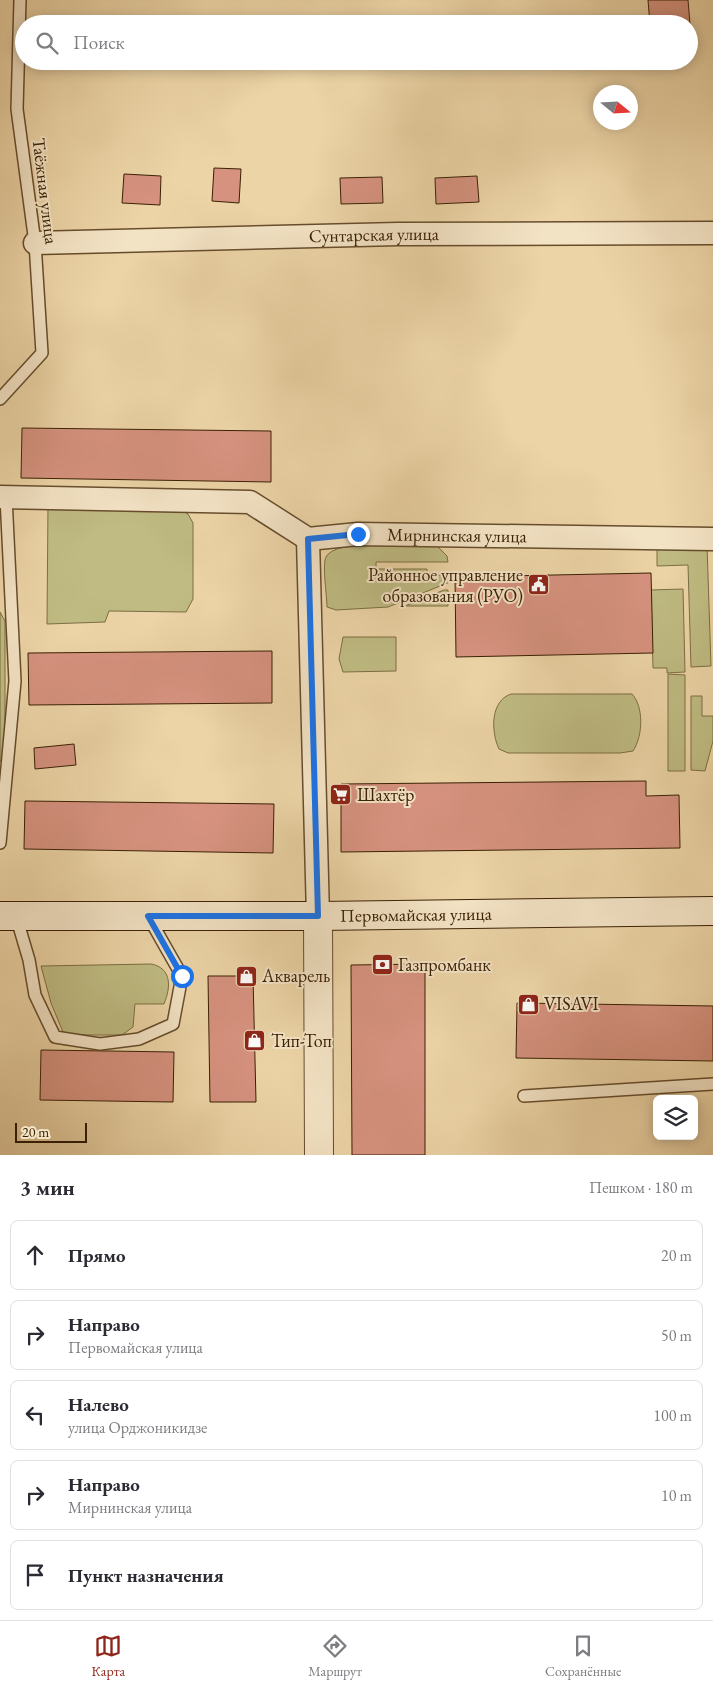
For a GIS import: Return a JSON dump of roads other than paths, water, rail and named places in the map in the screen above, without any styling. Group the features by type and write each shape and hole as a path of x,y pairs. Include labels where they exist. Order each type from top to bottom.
{"main road":[{"name":"Первомайская улица","path":"8,916 318,916 713,912"},
{"path":"318,916 319,1155"}],"street":[{"name":"Сунтарская улица","path":"35,243 398,234 713,233"},
{"path":"3,497 250,502 308,539 318,916"},
{"name":"Мирнинская улица","path":"308,539 358,534 713,539"}],"lane":[{"name":"Таёжная улица","path":"20,0 20,15"},
{"name":"Таёжная улица","path":"0,399 42,353 35,243 17,109 18,70"},
{"path":"0,843 15,682 3,497"},
{"path":"8,916 30,960 35,995 54,1037 100,1044 139,1039 173,1024 182,976 148,916"},
{"path":"524,1096 713,1084"}],"place":[{"name":"Районное управление образования (РУО)","path":"539,585"},
{"name":"Шахтёр","path":"341,795"},
{"name":"Газпромбанк","path":"382,965"},
{"name":"Акварель","path":"246,976"},
{"name":"VISAVI","path":"528,1004"},
{"name":"Тип-Топ","path":"255,1041"}]}
